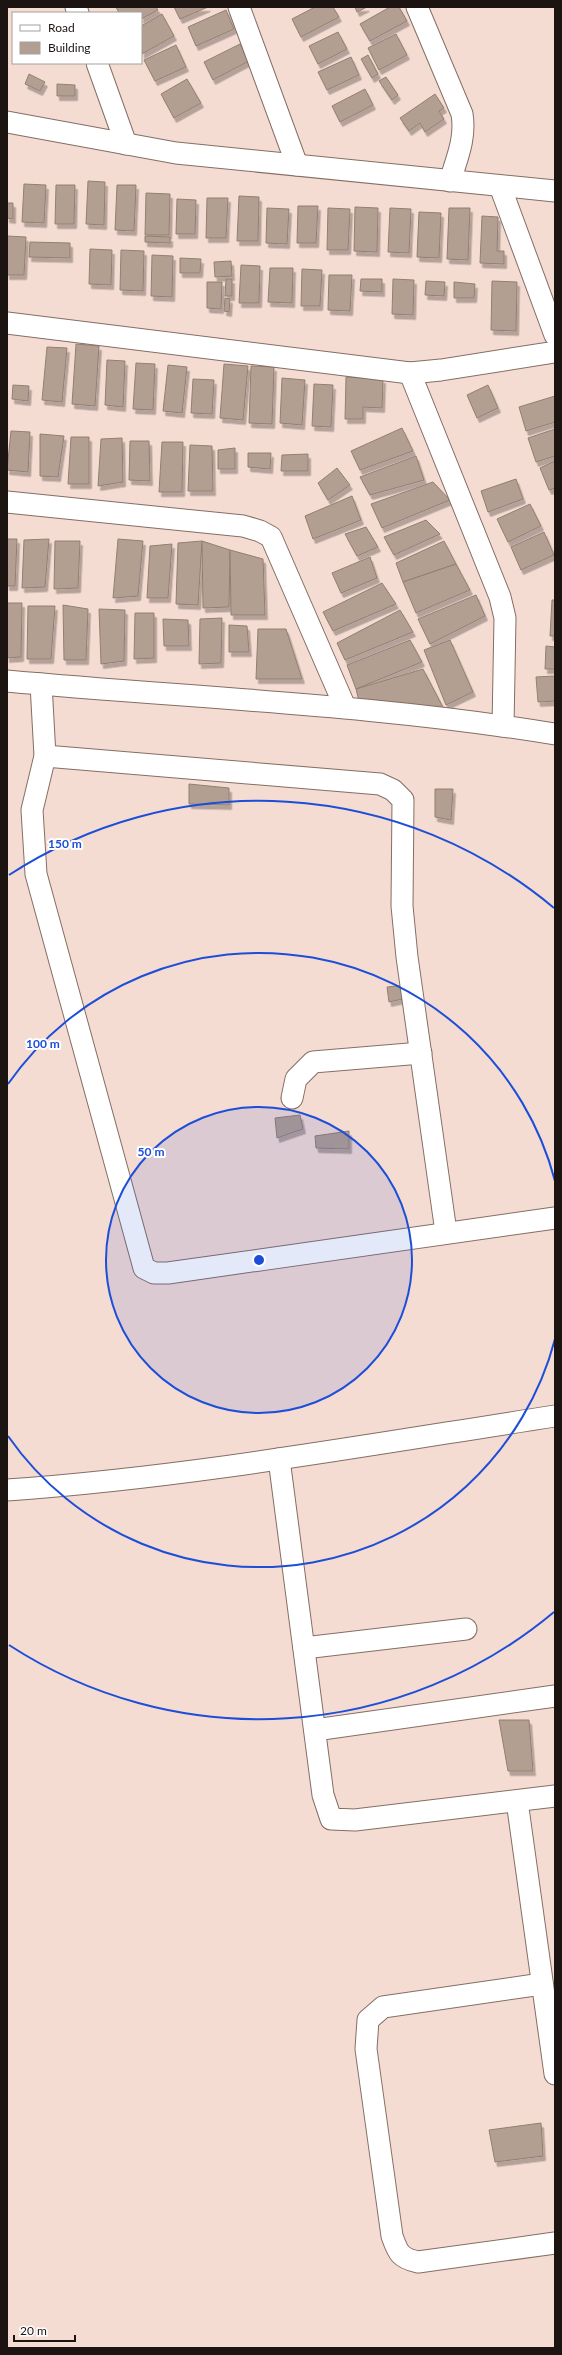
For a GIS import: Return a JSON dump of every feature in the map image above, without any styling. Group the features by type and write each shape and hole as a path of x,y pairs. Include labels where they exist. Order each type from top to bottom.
{"street":[{"path":"240,7 297,165"},
{"path":"417,7 462,114 464,128 450,181"},
{"path":"97,64 126,144"},
{"path":"7,122 176,153 555,192"},
{"path":"500,186 555,336"},
{"path":"7,322 410,373 441,370 555,352"},
{"path":"410,373 500,597 505,618 503,726"},
{"path":"7,502 243,526 260,531 271,537 345,707"},
{"path":"7,681 345,707 503,726 555,734"},
{"path":"41,684 45,756 32,810 36,874 144,1268 154,1273 168,1273 446,1232 555,1218"},
{"path":"45,756 380,784 393,790 403,800 402,906 407,957 446,1232"},
{"path":"292,1098 296,1079 313,1062 421,1052"},
{"path":"7,1490 279,1459 555,1416"},
{"path":"279,1459 323,1795 331,1818 355,1820 555,1796"},
{"path":"304,1648 466,1629"},
{"path":"314,1730 555,1696"},
{"path":"518,1801 555,2074"},
{"path":"542,1984 383,2007 368,2020 366,2049 392,2236 397,2250 405,2259 418,2262 555,2243"}],"building":[{"path":"116,7 156,7 158,10 142,18 142,12 118,12"},
{"path":"174,7 208,7 180,19"},
{"path":"315,7 333,7 339,17 301,37 292,19"},
{"path":"355,7 367,7 357,12"},
{"path":"390,7 399,7 407,21 370,41 360,24"},
{"path":"226,10 234,29 196,46 188,27"},
{"path":"162,14 174,36 142,54 142,25"},
{"path":"338,32 347,49 318,64 309,46"},
{"path":"396,34 407,55 379,70 368,48"},
{"path":"240,44 249,61 213,80 204,62"},
{"path":"176,45 186,67 155,81 144,60"},
{"path":"368,55 378,74 372,78 361,59"},
{"path":"351,57 359,75 327,90 318,72"},
{"path":"29,74 45,82 40,91 25,84"},
{"path":"386,77 398,95 392,100 379,81"},
{"path":"187,79 201,103 174,118 161,94"},
{"path":"57,84 75,85 75,96 57,96"},
{"path":"365,89 373,105 340,122 332,106"},
{"path":"435,94 444,108 439,111 444,119 425,132 420,123 409,131 400,118"},
{"path":"88,181 105,182 104,225 86,224"},
{"path":"24,184 46,185 44,223 22,222"},
{"path":"56,185 75,185 74,224 55,224"},
{"path":"117,185 136,185 134,231 115,230"},
{"path":"146,193 170,194 169,235 145,235"},
{"path":"239,196 259,197 258,241 237,241"},
{"path":"207,198 228,198 226,238 206,238"},
{"path":"177,199 196,200 195,234 176,234"},
{"path":"7,203 13,203 13,219 7,218"},
{"path":"298,206 318,206 316,243 297,243"},
{"path":"355,207 378,208 377,252 354,251"},
{"path":"267,208 289,209 287,244 266,243"},
{"path":"328,208 350,209 348,250 327,250"},
{"path":"390,208 411,209 409,253 388,252"},
{"path":"449,208 470,208 468,260 447,259"},
{"path":"419,212 441,213 439,258 417,257"},
{"path":"482,216 498,217 497,251 504,251 504,264 480,263"},
{"path":"7,236 26,237 24,275 7,275"},
{"path":"145,236 170,237 170,243 145,242"},
{"path":"30,242 70,243 70,258 29,257"},
{"path":"90,249 112,250 111,285 89,284"},
{"path":"121,250 144,251 143,291 120,290"},
{"path":"152,255 173,256 172,297 151,296"},
{"path":"180,258 201,259 200,273 180,273"},
{"path":"231,261 232,276 215,277 214,262"},
{"path":"241,265 260,266 259,303 239,303"},
{"path":"270,268 293,268 292,303 268,302"},
{"path":"302,269 322,270 320,306 301,306"},
{"path":"329,275 352,275 350,311 328,310"},
{"path":"226,279 232,279 232,296 225,296"},
{"path":"361,279 382,279 382,292 360,291"},
{"path":"393,279 414,280 413,315 392,314"},
{"path":"426,281 445,282 444,296 425,295"},
{"path":"492,281 517,282 516,331 491,330"},
{"path":"207,282 222,282 221,309 207,308"},
{"path":"454,282 475,284 474,298 454,298"},
{"path":"225,298 230,299 229,312 224,311"},
{"path":"76,344 99,346 95,406 72,404"},
{"path":"47,347 67,348 62,402 42,400"},
{"path":"107,360 125,361 123,407 105,405"},
{"path":"136,363 155,364 153,410 133,409"},
{"path":"224,364 248,366 243,420 220,418"},
{"path":"168,365 187,367 182,413 163,411"},
{"path":"251,366 274,367 272,424 249,423"},
{"path":"346,377 383,379 382,408 363,407 363,419 345,419"},
{"path":"282,378 305,380 302,425 280,423"},
{"path":"193,379 214,380 212,414 191,413"},
{"path":"314,384 333,385 331,427 312,426"},
{"path":"13,385 29,386 28,401 12,399"},
{"path":"488,385 498,408 477,418 467,395"},
{"path":"555,396 555,422 526,431 519,407"},
{"path":"402,428 413,451 360,470 351,451"},
{"path":"555,429 555,456 536,462 528,438"},
{"path":"11,431 30,432 28,472 7,470"},
{"path":"40,434 64,436 58,477 40,476"},
{"path":"71,437 89,437 89,484 68,484"},
{"path":"122,438 123,482 98,486 101,439"},
{"path":"130,441 149,441 150,481 129,480"},
{"path":"162,442 183,442 182,492 159,492"},
{"path":"190,445 212,446 213,491 188,491"},
{"path":"235,448 235,469 218,469 218,450"},
{"path":"248,453 271,453 270,469 248,467"},
{"path":"308,454 308,471 281,471 282,455"},
{"path":"416,456 424,480 370,495 360,477"},
{"path":"555,461 555,488 549,490 540,468"},
{"path":"337,468 350,485 328,500 318,483"},
{"path":"516,479 523,499 488,512 481,491"},
{"path":"433,482 450,500 382,528 371,504"},
{"path":"352,496 361,520 313,539 305,516"},
{"path":"530,504 541,526 508,542 497,519"},
{"path":"426,520 440,534 394,555 384,537"},
{"path":"366,527 378,547 357,556 345,534"},
{"path":"544,532 554,555 521,570 511,547"},
{"path":"7,539 17,539 15,586 7,586"},
{"path":"49,539 45,587 22,588 24,540"},
{"path":"118,539 143,541 138,596 113,598"},
{"path":"55,541 80,541 78,588 54,589"},
{"path":"202,541 198,605 176,604 178,543"},
{"path":"202,541 230,550 229,607 203,608"},
{"path":"444,541 456,564 403,582 396,563"},
{"path":"172,544 168,598 147,598 150,546"},
{"path":"230,550 263,559 265,615 231,615"},
{"path":"370,557 377,578 341,593 332,573"},
{"path":"456,564 470,590 416,613 403,582"},
{"path":"382,583 396,604 333,631 323,612"},
{"path":"476,595 485,616 430,644 418,619"},
{"path":"552,600 555,600 555,636 550,636"},
{"path":"7,603 22,603 21,657 7,658"},
{"path":"63,605 88,609 86,660 64,660"},
{"path":"28,606 55,606 51,659 27,659"},
{"path":"99,609 125,610 124,661 101,664"},
{"path":"400,610 413,632 345,660 337,643"},
{"path":"135,613 154,613 154,658 134,659"},
{"path":"222,618 221,663 199,664 200,619"},
{"path":"163,619 188,620 189,646 164,646"},
{"path":"229,625 247,626 249,652 229,652"},
{"path":"258,629 286,629 302,679 256,679"},
{"path":"410,640 422,662 356,689 347,665"},
{"path":"450,640 473,692 446,705 424,650"},
{"path":"546,646 555,647 555,669 545,669"},
{"path":"423,669 446,713 359,701 356,689"},
{"path":"555,676 555,701 538,702 536,677"},
{"path":"189,784 229,788 229,805 189,804"},
{"path":"435,789 453,789 451,820 435,817"},
{"path":"405,985 407,998 389,1002 387,987"},
{"path":"300,1115 303,1129 277,1138 275,1118"},
{"path":"349,1131 349,1149 316,1148 315,1136"},
{"path":"499,1720 529,1720 533,1771 508,1771"},
{"path":"541,2123 543,2156 495,2162 489,2130"}]}
